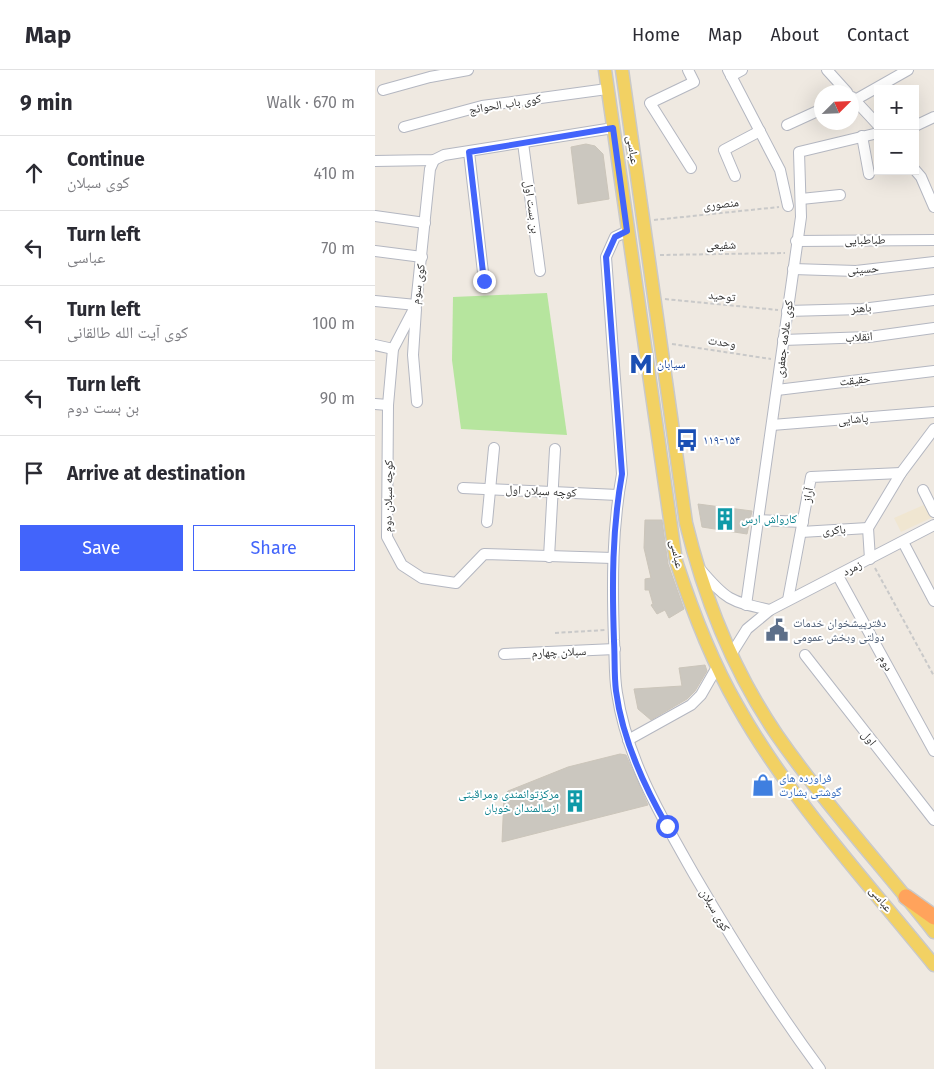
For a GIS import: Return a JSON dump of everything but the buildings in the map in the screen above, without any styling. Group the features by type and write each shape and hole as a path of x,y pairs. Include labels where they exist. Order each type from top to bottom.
{"highway":[{"path":"906,897 934,917"}],"main road":[{"path":"605,70 612,70"},
{"name":"عباسى","path":"605,70 650,388 677,561 717,667 738,707 796,794 934,965"},
{"name":"عباسى","path":"622,70 686,523 696,564 711,608 752,693 777,734 934,932"},
{"path":"650,388 667,386"}],"street":[{"path":"383,90 429,76 468,70"},
{"path":"688,70 693,82 650,103 691,168"},
{"path":"742,70 729,73 780,170 788,206"},
{"path":"827,70 840,85"},
{"path":"859,93 908,70"},
{"name":"کوی باب الحوائج","path":"404,127 482,106 607,89"},
{"path":"859,105 874,121"},
{"path":"787,125 814,112"},
{"path":"919,124 934,117"},
{"path":"375,161 434,160 444,155 613,128"},
{"path":"735,176 724,150 760,131"},
{"name":"کوی علامه جعفری","path":"746,605 801,217 799,152 874,133"},
{"path":"862,136 869,174"},
{"name":"بن بست اول","path":"523,143 540,270"},
{"path":"469,152 484,281"},
{"name":"کوی سوم","path":"389,405 393,349 416,305 430,169 434,160"},
{"path":"918,175 933,201"},
{"path":"801,199 840,196"},
{"path":"375,216 425,223"},
{"name":"کوی سبلان","path":"627,231 615,237 606,257 622,474 618,495 612,588 616,692 628,740 652,800 728,932 780,1015 820,1069"},
{"name":"طباطبایی","path":"796,242 934,240"},
{"path":"375,251 422,257"},
{"name":"حسینی","path":"793,269 856,270 934,262"},
{"name":"باهنر","path":"787,311 861,309 934,300"},
{"path":"375,301 416,305 413,355 417,402"},
{"name":"انقلاب","path":"783,340 869,337 934,328"},
{"path":"375,345 393,349"},
{"name":"حقیقت","path":"777,390 934,371"},
{"path":"375,404 389,405"},
{"name":"کوچه سبلان دوم","path":"389,405 387,537 402,566 422,578 457,583 484,554 613,558"},
{"name":"پاشایی","path":"772,425 934,412"},
{"path":"870,559 868,528 901,473 934,429"},
{"path":"487,522 494,448"},
{"path":"549,557 555,449"},
{"name":"آراز","path":"788,600 811,477 901,473"},
{"name":"کوچه سبلان اول","path":"463,488 618,495"},
{"path":"923,490 934,512"},
{"name":"باکری","path":"758,520 802,527 868,528"},
{"name":"زمرد","path":"732,653 747,629 770,610 934,525"},
{"path":"903,542 934,601"},
{"path":"696,564 716,588 732,602 770,610"},
{"name":"دوم","path":"838,576 934,751"},
{"name":"سبلان چهارم","path":"503,654 615,649"},
{"name":"اول","path":"805,655 934,820"},
{"path":"628,740 691,705 701,695 717,667"}],"path":[{"name":"منصوری","path":"643,221 788,206"},
{"name":"شفیعی","path":"648,255 795,253"},
{"name":"توحید","path":"654,298 787,311"},
{"name":"وحدت","path":"661,342 781,360"},
{"path":"870,559 934,676"},
{"path":"555,633 614,630"}],"shaded area":[{"path":"926,504 933,517 901,532 894,518"}],"green space":[{"path":"547,293 567,435 461,429 452,360 453,297"}],"place":[{"name":"سیابان","path":"641,364"},
{"name":"۱۱۹-۱۵۴","path":"687,440"},
{"name":"کارواش ارس","path":"725,519"},
{"name":"دفترپیشخوان خدمات دولتی وبخش عمومی","path":"777,630"},
{"name":"فراورده های گوشتی بشارت","path":"763,785"},
{"name":"مرکزتوانمندی ومراقبتی ازسالمندان خوبان","path":"575,801"}],"route":[{"path":"484,281 469,152 613,128 627,231 615,237 606,257 622,474 616,506 612,588 616,692 628,740 652,800 667,826"}]}
